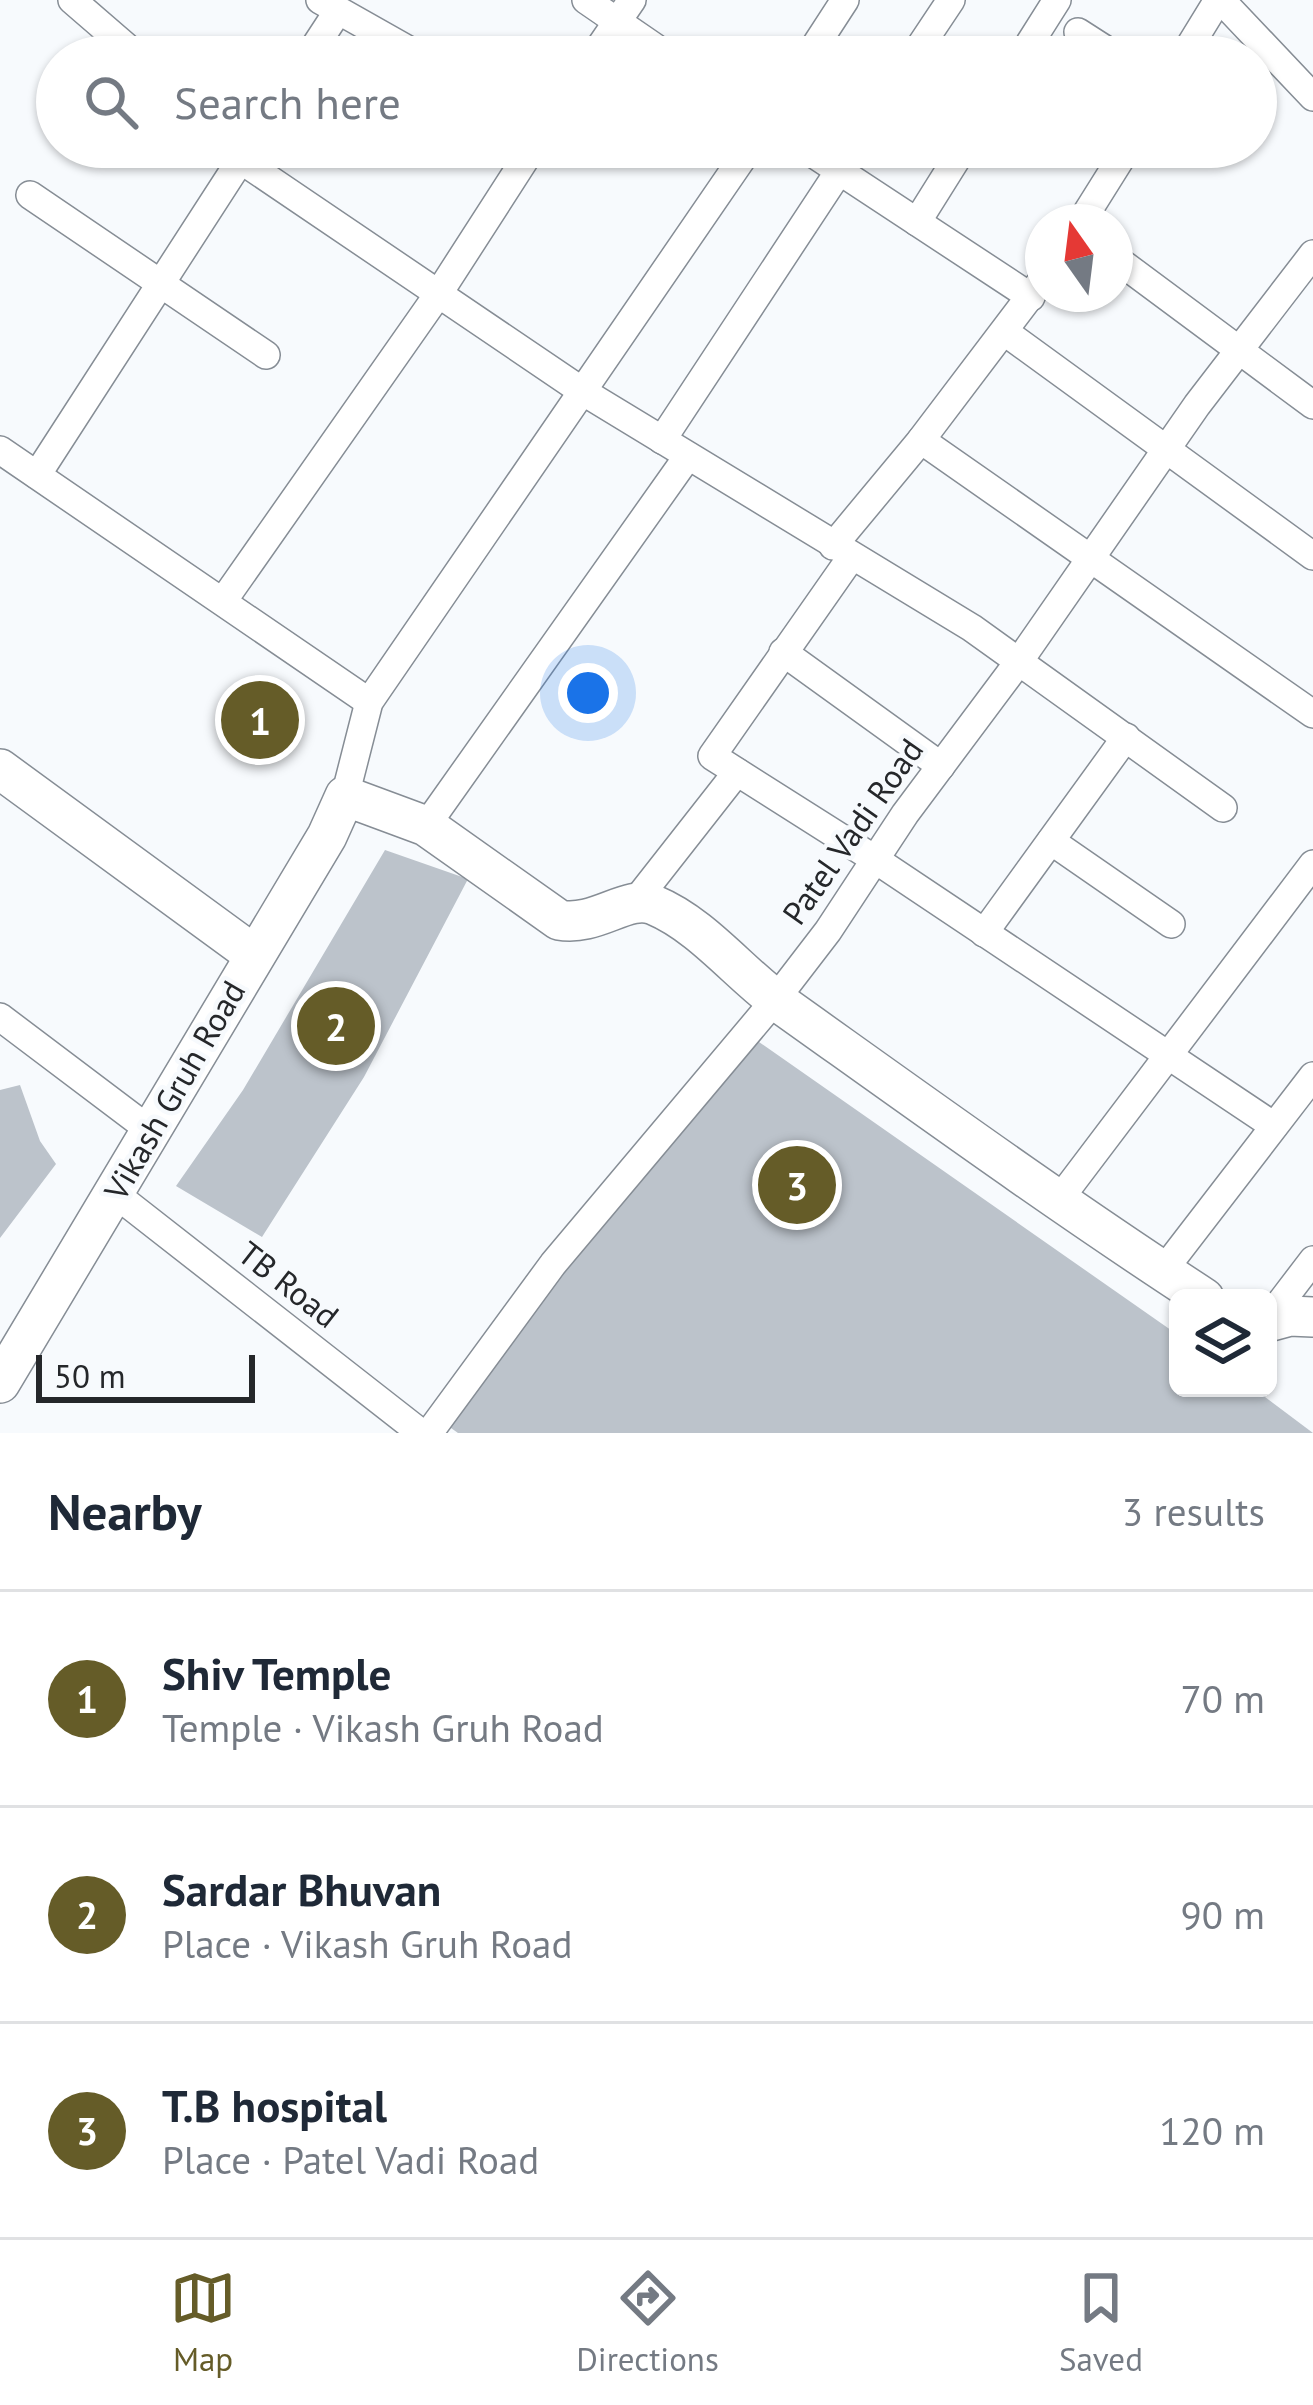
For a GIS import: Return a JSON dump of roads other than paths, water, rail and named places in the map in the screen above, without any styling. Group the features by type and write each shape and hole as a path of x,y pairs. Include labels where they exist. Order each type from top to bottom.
{"street":[{"path":"72,0 114,36"},
{"path":"586,0 624,11 648,36"},
{"path":"822,36 845,0"},
{"path":"928,36 951,0"},
{"path":"1034,36 1057,0"},
{"path":"1197,36 1220,0 1254,36"},
{"path":"316,36 328,5 383,36"},
{"path":"607,36 624,11"},
{"path":"1078,32 1084,36"},
{"path":"1277,60 1313,98"},
{"path":"37,476 235,168"},
{"path":"266,168 582,391 1020,660 1223,808"},
{"path":"223,602 439,293 519,168"},
{"path":"736,168 369,702 345,796 426,826 559,920 580,924 634,902 650,903 682,921 775,1000 1190,1289"},
{"path":"662,440 841,168"},
{"path":"857,168 917,222 1025,281"},
{"path":"917,222 951,168"},
{"path":"1092,204 1115,168"},
{"path":"30,195 266,356"},
{"name":"Patel Vadi Road","path":"425,1433 553,1264 775,1000 1167,448 1313,254"},
{"path":"1133,272 1313,405"},
{"path":"1025,305 842,551 783,652 712,756 1274,1126"},
{"path":"1006,332 1313,556"},
{"path":"921,440 1313,714"},
{"path":"0,450 369,702"},
{"path":"426,826 688,456"},
{"path":"783,652 940,766"},
{"path":"985,933 1126,737"},
{"path":"0,769 253,954"},
{"path":"634,902 737,772"},
{"name":"Vikash Gruh Road","path":"0,1383 327,836 345,796"},
{"path":"1051,841 1171,924"},
{"path":"1058,1201 1313,864"},
{"path":"0,1017 151,1131"},
{"path":"1163,1271 1313,1076"},
{"name":"TB Road","path":"114,1192 425,1433"},
{"path":"1277,1308 1313,1260"},
{"path":"1277,1318 1313,1317"}],"place":[{"name":"Shiv Temple","path":"260,720"},
{"name":"Sardar Bhuvan","path":"336,1026"},
{"name":"T.B hospital","path":"797,1185"}]}
